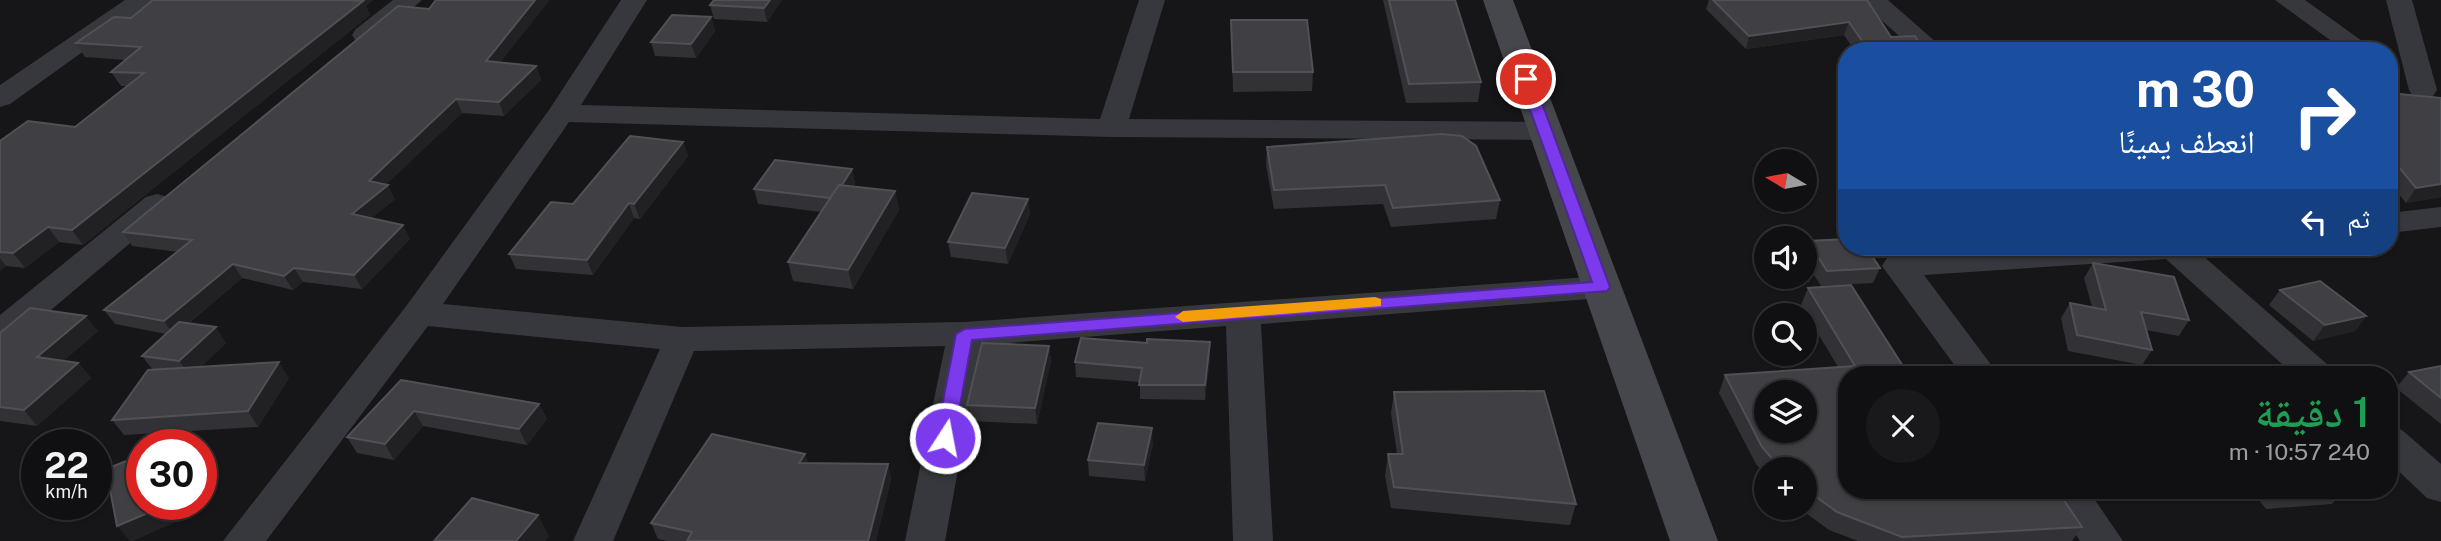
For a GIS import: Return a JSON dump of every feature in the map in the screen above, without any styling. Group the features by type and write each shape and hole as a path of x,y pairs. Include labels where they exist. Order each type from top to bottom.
{"street":[{"path":"0,98 142,0"},
{"path":"344,52 409,0"},
{"path":"243,541 419,313 561,113 634,0"},
{"path":"1112,128 1152,0"},
{"path":"1498,0 1694,541"},
{"path":"1872,0 1922,42"},
{"path":"2287,0 2350,42"},
{"path":"2399,0 2432,97"},
{"path":"2398,74 2432,97"},
{"path":"561,113 1112,128 1545,131"},
{"path":"0,334 184,183"},
{"path":"2398,222 2441,217"},
{"path":"1974,366 1899,266 2055,256"},
{"path":"2189,256 2306,366"},
{"path":"419,313 682,339 965,334 1602,287"},
{"path":"1243,312 1253,541"},
{"path":"925,541 965,334"},
{"path":"593,541 682,339"},
{"path":"2398,448 2441,487"},
{"path":"2073,499 2104,541"}],"building":[{"path":"153,0 363,1 72,230 48,227 13,253 0,252 0,141 28,121 75,127 144,73 111,72 141,47 76,43 114,17 131,18"},
{"path":"436,0 535,0 486,61 536,66 499,102 456,99 369,181 388,185 352,214 403,225 354,275 294,268 284,276 233,264 164,321 104,310 192,240 123,232 398,6 429,9"},
{"path":"714,0 770,0 764,8 710,5"},
{"path":"1389,0 1455,0 1481,82 1409,84"},
{"path":"1713,0 1867,0 1891,37 1915,36 1919,42 1863,42 1849,22 1749,36"},
{"path":"672,15 711,17 691,44 651,42"},
{"path":"1231,20 1307,20 1313,72 1233,72"},
{"path":"2398,94 2441,98 2441,184 2416,188 2398,166"},
{"path":"1442,134 1462,136 1476,146 1500,200 1393,208 1385,185 1274,190 1267,147"},
{"path":"630,136 683,142 634,204 629,203 587,260 509,254 551,202 573,204"},
{"path":"775,160 852,169 830,198 754,189"},
{"path":"839,185 895,191 848,270 788,262"},
{"path":"972,193 1028,199 1005,248 948,242"},
{"path":"1838,239 1838,256 1872,256 1880,268 1827,271 1817,255 1817,241"},
{"path":"2093,263 2174,277 2189,320 2141,312 2152,350 2077,335 2070,303 2106,310"},
{"path":"2320,281 2366,316 2325,325 2280,290"},
{"path":"1851,285 1903,366 1855,366 1809,289"},
{"path":"30,308 86,316 37,357 78,363 24,410 0,407 0,333"},
{"path":"179,322 216,327 179,361 142,356"},
{"path":"1081,338 1147,343 1147,339 1210,342 1205,385 1139,385 1142,368 1075,362"},
{"path":"982,343 1049,346 1035,408 967,405"},
{"path":"279,362 248,411 112,420 148,370"},
{"path":"2441,366 2441,398 2409,372"},
{"path":"1838,367 1838,499 2063,499 2082,527 1902,537 1837,512 1817,497 1817,457 1771,457 1760,443 1817,443 1817,380 1754,380 1754,431 1725,375"},
{"path":"401,380 539,404 519,429 414,411 385,444 347,437"},
{"path":"1544,391 1576,504 1394,487 1388,454 1403,454 1394,392"},
{"path":"1098,423 1152,428 1144,465 1088,460"},
{"path":"712,434 805,454 799,463 888,464 868,541 687,541 692,532 651,523"},
{"path":"126,461 126,520 131,520 117,526 112,500 112,467"},
{"path":"472,498 538,515 516,541 434,541"}],"slow traffic":[{"path":"1183,317 1375,302"}],"route":[{"path":"945,438 965,334 1602,287 1526,79"}]}
